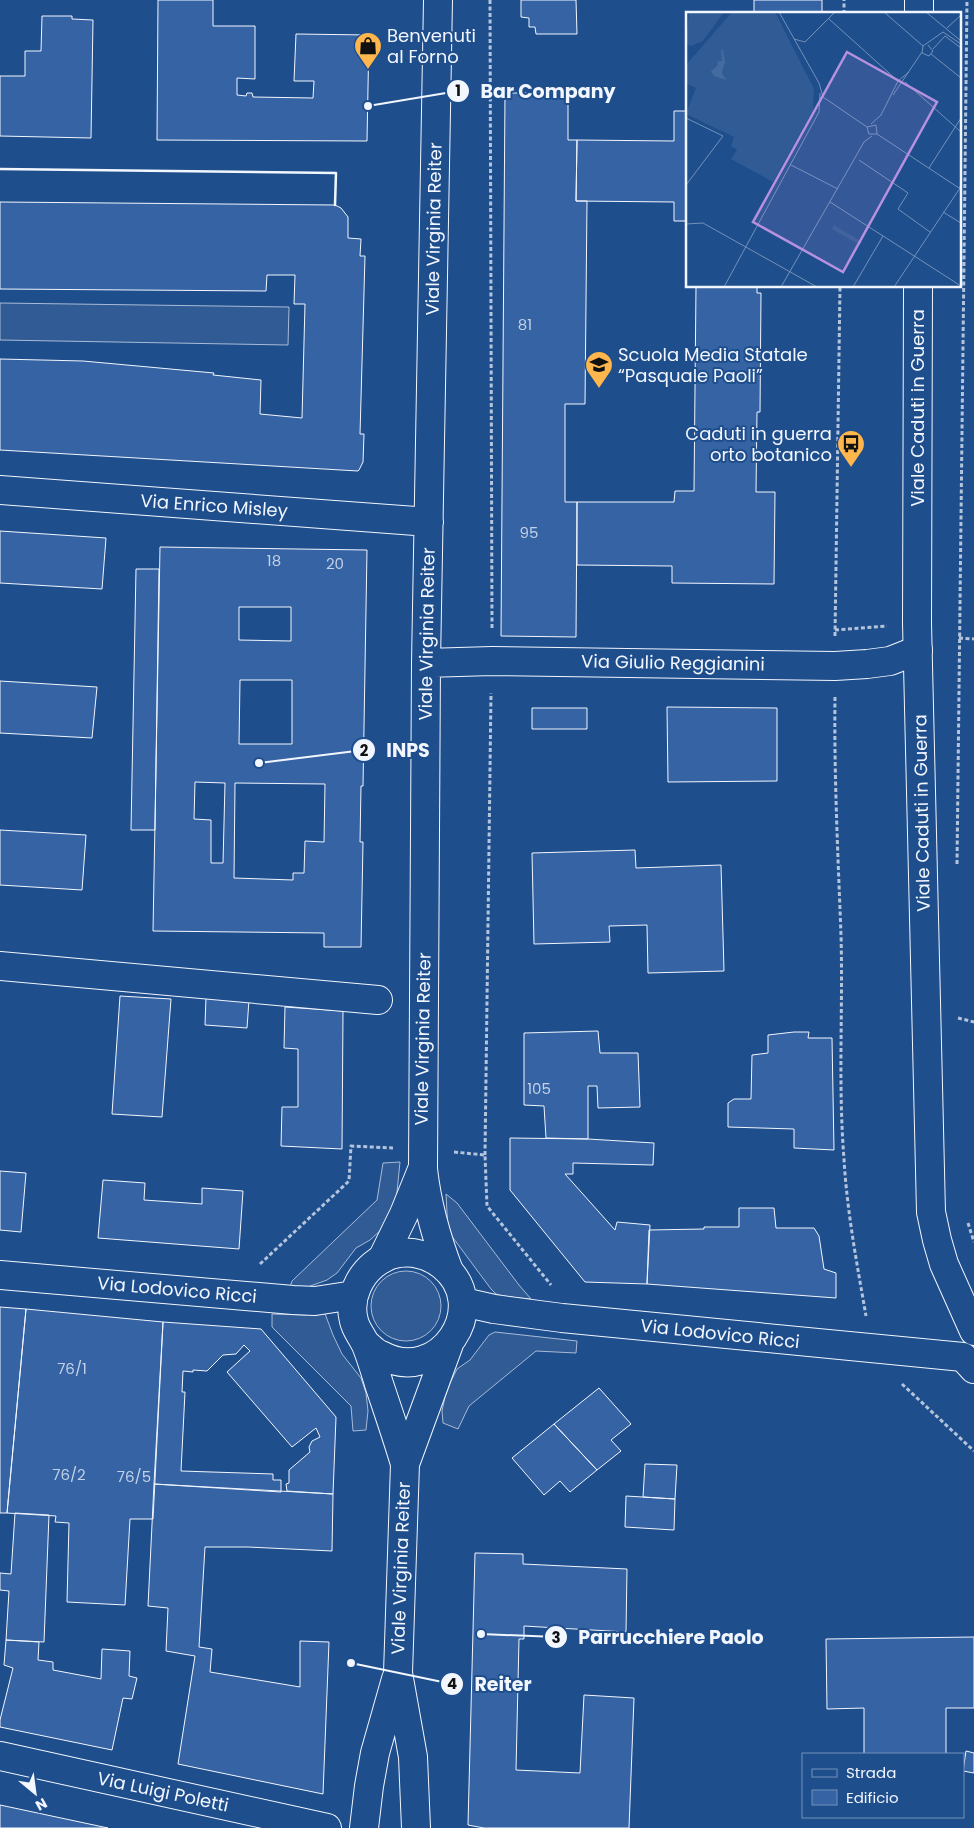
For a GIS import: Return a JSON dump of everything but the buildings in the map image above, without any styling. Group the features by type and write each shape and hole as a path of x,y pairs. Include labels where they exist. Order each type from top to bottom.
{"street":[{"name":"Viale Virginia Reiter","path":"382,1259 404,1214 423,1167 426,663 438,0"},
{"name":"Viale Caduti in Guerra","path":"918,288 918,650 931,1212 944,1264 974,1331"},
{"name":"Via Enrico Misley","path":"0,490 429,522"},
{"name":"Via Giulio Reggianini","path":"426,663 492,661 835,666 890,660 918,650"},
{"path":"0,966 378,1000"},
{"path":"423,1167 431,1220 449,1271"},
{"name":"Viale Virginia Reiter","path":"405,1464 366,1344 354,1320 352,1308 354,1295 364,1274 382,1259 399,1253 418,1253 435,1260 449,1271 458,1286 463,1302 462,1317 457,1332 449,1344 405,1464 398,1673 413,1757 416,1828"},
{"name":"Via Lodovico Ricci","path":"0,1275 293,1300 315,1301 354,1295"},
{"name":"Via Lodovico Ricci","path":"463,1302 494,1309 562,1318 963,1357 974,1369"},
{"name":"Viale Virginia Reiter","path":"366,1344 380,1355 398,1361 416,1362 434,1356 449,1344"},
{"name":"Viale Virginia Reiter","path":"364,1828 375,1753 398,1673"},
{"name":"Via Luigi Poletti","path":"0,1756 327,1828"}],"path":[{"path":"484,1155 492,661 490,0"},
{"path":"957,867 967,0"},
{"path":"840,288 834,761 841,938 840,1041 844,1159 852,1231 873,1349 893,1376 974,1451"},
{"path":"959,638 974,639"},
{"path":"956,1023 956,1017 974,1022"},
{"path":"966,1214 974,1242"}],"shaded area":[{"path":"0,303 289,307 288,345 0,340"},
{"path":"400,1162 396,1202 382,1229 370,1240 356,1248 337,1273 327,1280 302,1289 290,1287 292,1281 377,1200 383,1163"},
{"path":"446,1194 457,1203 531,1299 496,1294 491,1289 448,1231"},
{"path":"406,1271 419,1274 431,1281 438,1293 441,1306 438,1319 431,1331 419,1338 406,1341 393,1338 381,1331 374,1319 371,1306 374,1293 381,1281 393,1274"},
{"path":"324,1311 342,1354 361,1378 366,1393 368,1411 366,1430 353,1431 351,1406 272,1327 272,1314 305,1315"},
{"path":"495,1332 577,1341 576,1353 536,1351 469,1406 458,1429 443,1423 442,1411 445,1397 457,1369 470,1360 489,1335"}],"wall":[{"path":"0,169 336,173 335,205"}],"place":[{"name":"Benvenuti al Forno","path":"368,70"},
{"name":"Bar Company","path":"368,106"},
{"name":"Scuola Media Statale “Pasquale Paoli”","path":"599,389"},
{"name":"Caduti in guerra orto botanico","path":"851,468"},
{"name":"INPS","path":"259,763"},
{"name":"Parrucchiere Paolo","path":"481,1634"},
{"name":"Reiter","path":"351,1663"}]}
